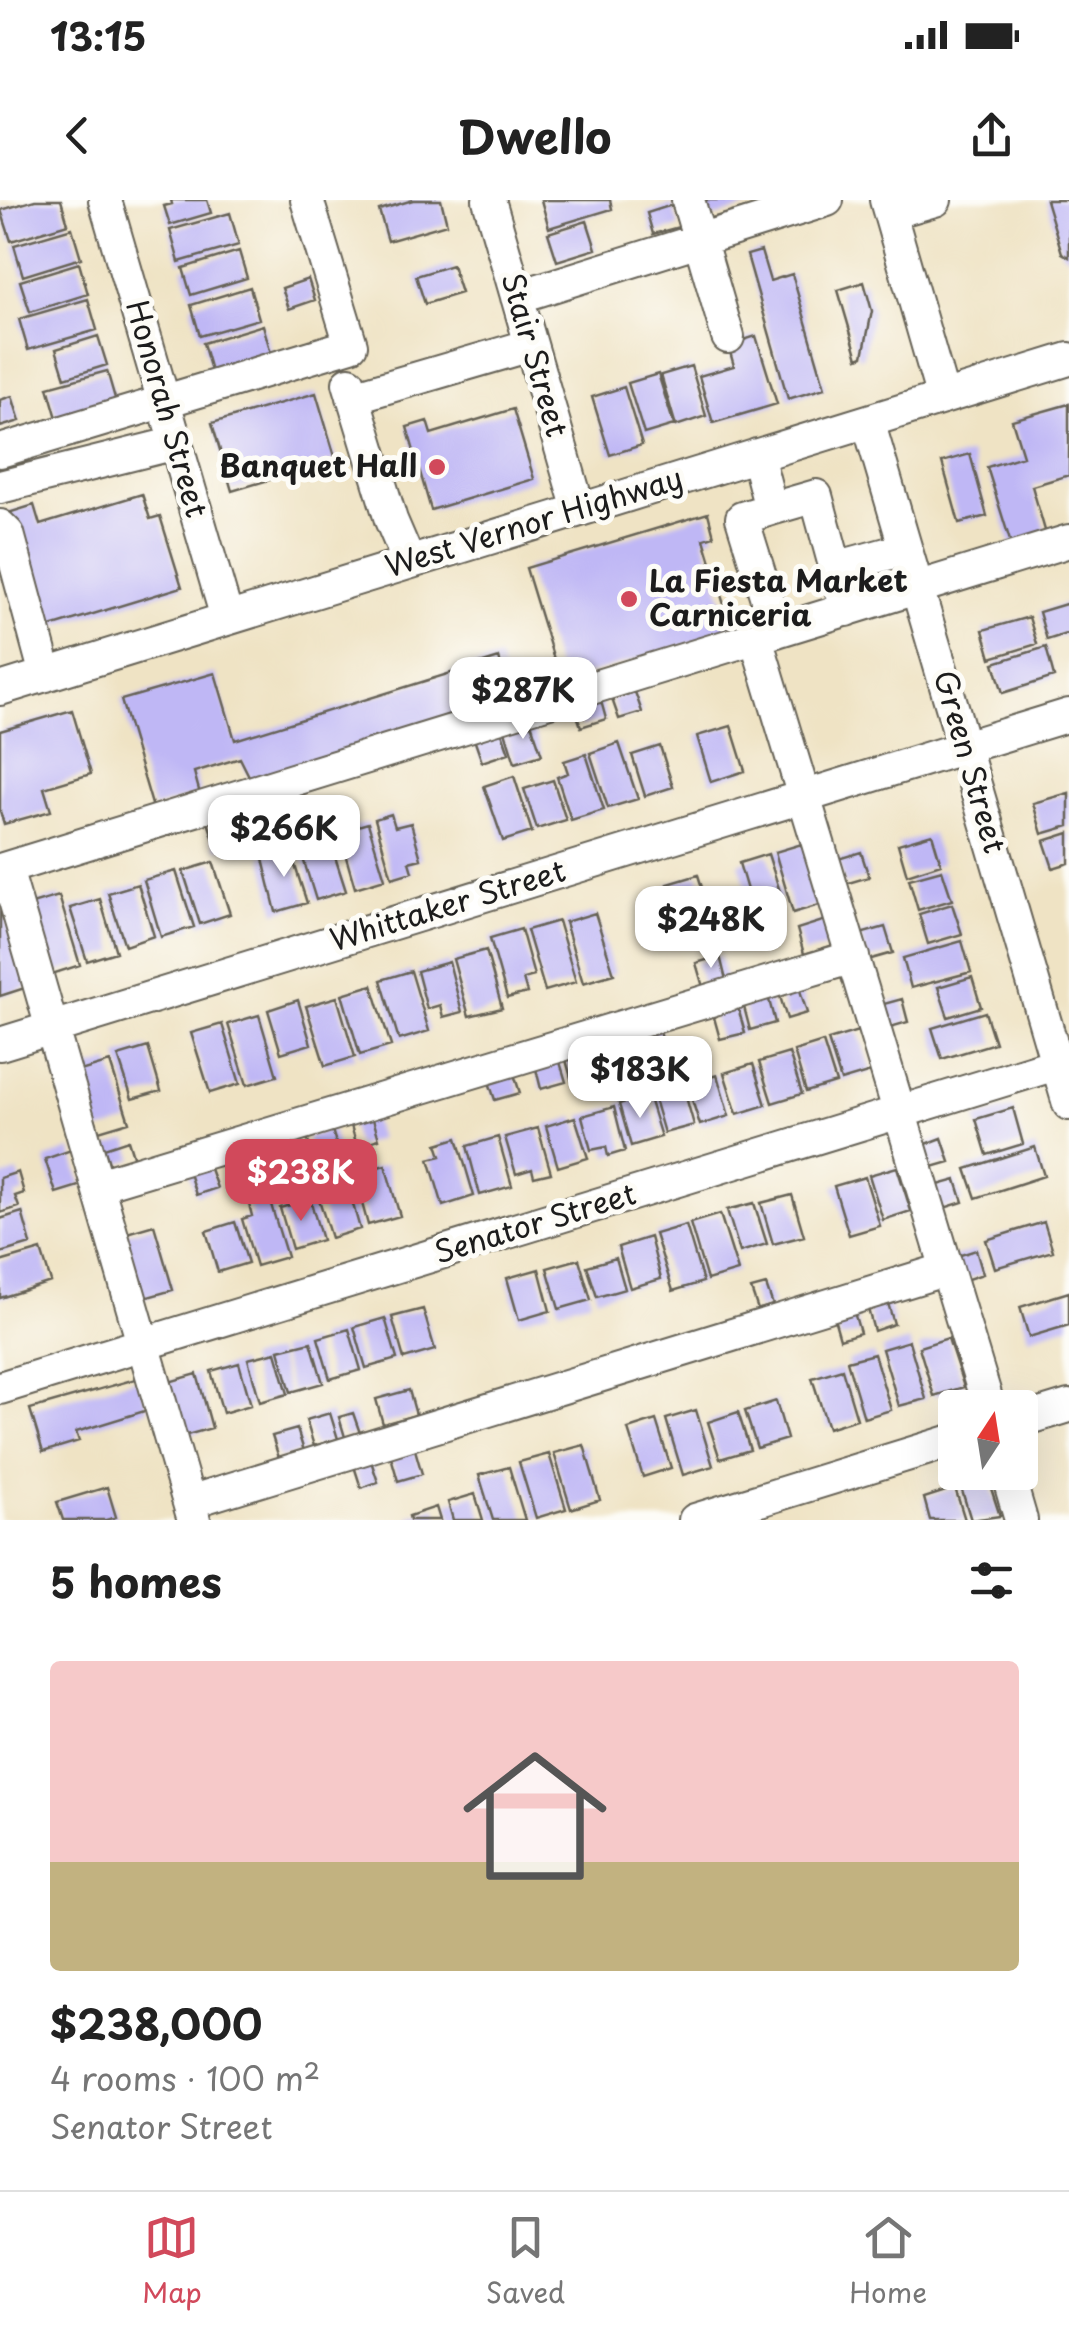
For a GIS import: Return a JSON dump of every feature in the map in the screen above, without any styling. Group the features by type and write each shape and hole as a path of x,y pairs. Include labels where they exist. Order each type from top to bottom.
{"street":[{"name":"Honorah Street","path":"105,200 226,618"},
{"path":"0,452 351,345 307,200"},
{"name":"Stair Street","path":"489,200 579,510"},
{"path":"688,200 728,337"},
{"path":"517,297 828,200"},
{"path":"935,200 888,207 944,398"},
{"path":"409,562 390,520 351,390 531,345"},
{"name":"West Vernor Highway","path":"0,689 1069,359"},
{"name":"Green Street","path":"868,421 964,747 1063,1062 1069,1104"},
{"path":"0,487 176,443"},
{"path":"756,455 771,509"},
{"path":"846,610 816,496 742,518 804,796 983,1390"},
{"path":"0,526 8,534 46,674"},
{"path":"947,1269 192,1511 3,870 1069,541"},
{"path":"835,568 906,549"},
{"name":"Whittaker Street","path":"0,1044 1069,715"},
{"path":"98,1186 853,957"},
{"name":"Senator Street","path":"0,1388 1063,1062"},
{"path":"1038,1415 1069,1406"},
{"path":"695,1520 938,1445"},
{"path":"1012,1490 1020,1520"}],"building":[{"path":"35,200 61,200 68,224 11,241 1,210"},
{"path":"171,200 207,200 211,213 170,225 164,206 172,204"},
{"path":"413,200 441,200 447,224 388,241 379,210"},
{"path":"541,200 610,200 612,209 549,228"},
{"path":"699,200 768,200 769,201 705,220"},
{"path":"1046,200 1069,200 1069,257 1062,253"},
{"path":"672,205 679,227 653,234 647,213"},
{"path":"230,213 239,245 179,262 170,230"},
{"path":"587,221 596,249 557,261 548,233"},
{"path":"72,228 81,258 23,276 14,245"},
{"path":"239,251 247,278 191,295 183,268"},
{"path":"761,251 770,281 792,274 825,388 788,399 747,255"},
{"path":"79,263 88,294 30,312 20,281"},
{"path":"452,265 461,293 425,304 416,276"},
{"path":"308,279 315,300 289,309 282,288"},
{"path":"864,282 872,311 863,356 858,358 838,290"},
{"path":"250,287 259,319 200,336 191,305"},
{"path":"88,299 97,330 28,350 19,319"},
{"path":"263,325 272,357 212,374 203,343"},
{"path":"98,336 107,365 65,378 56,349"},
{"path":"756,336 777,404 713,423 699,376 734,366 728,345"},
{"path":"691,366 706,416 676,426 661,375"},
{"path":"107,371 116,402 57,418 48,387"},
{"path":"658,374 674,425 644,434 628,383"},
{"path":"624,387 642,445 610,455 592,397"},
{"path":"316,393 336,460 232,491 212,423"},
{"path":"12,396 20,421 0,427 0,400"},
{"path":"1069,404 1069,475 1032,486 1046,534 1011,544 987,467 1023,456 1012,420"},
{"path":"513,409 534,479 431,510 407,427 427,421 431,434"},
{"path":"970,454 987,516 959,523 942,462"},
{"path":"142,494 150,519 160,516 182,587 44,629 8,513 34,505 40,525"},
{"name":"La Fiesta Market Carniceria","path":"708,513 714,536 704,539 732,631 561,682 526,568"},
{"path":"1069,603 1069,633 1047,640 1039,612"},
{"path":"1029,617 1037,644 991,658 983,630"},
{"path":"1046,647 1054,677 1003,693 994,663"},
{"path":"499,658 511,699 253,784 240,758 194,772 200,794 153,808 121,700 215,673 235,740"},
{"path":"635,692 642,712 619,719 612,699"},
{"path":"601,701 606,719 581,727 575,709"},
{"path":"72,710 91,774 44,788 51,811 4,824 0,811 0,731"},
{"path":"530,720 542,755 515,763 504,728"},
{"path":"731,726 745,771 711,782 697,736"},
{"path":"501,730 509,753 482,762 474,739"},
{"path":"619,743 638,799 608,808 590,753"},
{"path":"660,746 673,787 645,796 632,755"},
{"path":"586,754 604,810 571,820 557,777 568,773 564,761"},
{"path":"514,776 532,832 503,841 484,786"},
{"path":"553,780 566,820 537,829 524,789"},
{"path":"1069,793 1069,826 1042,834 1033,803"},
{"path":"275,801 283,823 257,832 249,810"},
{"path":"240,812 248,838 217,849 208,822"},
{"path":"391,814 395,827 411,823 421,859 409,862 412,872 392,878 375,819"},
{"path":"368,823 385,879 355,888 342,843 357,838 354,827"},
{"path":"1069,833 1069,863 1053,868 1044,841"},
{"path":"932,834 941,864 907,875 898,844"},
{"path":"328,835 346,891 316,900 302,855 318,851 315,839"},
{"path":"805,843 823,904 793,913 775,852"},
{"path":"289,847 307,903 276,912 262,855"},
{"path":"861,852 869,877 845,884 838,859"},
{"path":"768,854 782,898 752,907 739,863"},
{"path":"213,862 230,914 200,924 183,871"},
{"path":"942,870 952,900 918,910 909,879"},
{"path":"176,871 194,927 161,937 144,880"},
{"path":"698,875 712,919 682,928 668,884"},
{"path":"138,884 154,936 125,946 108,893"},
{"path":"59,896 80,965 49,975 28,905"},
{"path":"100,899 116,952 87,961 70,908"},
{"path":"0,901 28,987 0,996"},
{"path":"952,904 962,934 928,944 919,914"},
{"path":"595,913 614,974 583,983 565,922"},
{"path":"829,919 837,944 804,954 797,929"},
{"path":"558,921 576,982 545,991 527,930"},
{"path":"885,927 893,953 868,960 860,934"},
{"path":"521,929 534,976 523,979 527,993 507,998 490,938"},
{"path":"962,941 971,972 911,988 903,958"},
{"path":"486,950 502,1008 469,1016 453,959"},
{"path":"720,956 726,980 703,987 696,963"},
{"path":"449,962 462,1012 443,1017 440,1005 427,1009 417,971"},
{"path":"411,971 429,1031 399,1040 381,980"},
{"path":"972,977 981,1007 948,1017 938,987"},
{"path":"372,985 391,1046 360,1055 342,994"},
{"path":"799,987 807,1013 787,1019 779,993"},
{"path":"768,996 775,1023 750,1030 743,1003"},
{"path":"337,997 355,1057 325,1066 306,1006"},
{"path":"902,999 908,1022 887,1028 880,1005"},
{"path":"298,1000 311,1044 281,1053 268,1010"},
{"path":"737,1004 745,1033 720,1039 712,1010"},
{"path":"985,1012 995,1043 942,1059 932,1028"},
{"path":"259,1015 277,1076 247,1085 228,1024"},
{"path":"222,1024 240,1084 210,1093 191,1033"},
{"path":"659,1028 666,1054 641,1061 634,1035"},
{"path":"858,1031 871,1072 841,1081 828,1040"},
{"path":"624,1041 631,1064 606,1071 600,1049"},
{"path":"823,1042 836,1083 806,1092 794,1051"},
{"path":"148,1047 161,1091 132,1099 118,1056"},
{"path":"590,1052 596,1074 572,1081 566,1060"},
{"path":"789,1053 802,1094 772,1103 759,1062"},
{"path":"110,1062 129,1122 99,1131 80,1071"},
{"path":"560,1062 566,1082 541,1089 536,1069"},
{"path":"753,1064 766,1105 737,1114 724,1073"},
{"path":"513,1071 520,1093 495,1100 488,1079"},
{"path":"717,1075 729,1116 700,1125 687,1084"},
{"path":"682,1083 694,1125 664,1133 652,1092"},
{"path":"648,1095 661,1137 631,1146 619,1104"},
{"path":"614,1107 625,1151 608,1156 606,1147 591,1150 582,1116"},
{"path":"1013,1108 1023,1144 987,1155 976,1119"},
{"path":"372,1116 379,1139 357,1146 350,1122"},
{"path":"575,1117 588,1158 558,1167 546,1126"},
{"path":"538,1128 551,1173 534,1177 532,1169 516,1174 505,1137"},
{"path":"332,1130 339,1153 314,1160 307,1137"},
{"path":"498,1137 512,1186 480,1195 467,1146"},
{"path":"457,1138 474,1196 443,1206 429,1159 441,1156 437,1144"},
{"path":"942,1138 950,1162 929,1168 921,1146"},
{"path":"128,1140 134,1159 110,1166 104,1148"},
{"path":"295,1141 301,1164 268,1172 262,1149"},
{"path":"1035,1147 1044,1176 976,1198 966,1169"},
{"path":"71,1150 82,1185 56,1193 45,1159"},
{"path":"385,1165 400,1216 368,1225 354,1174"},
{"path":"209,1166 217,1188 196,1195 189,1173"},
{"path":"897,1167 911,1211 883,1220 869,1175"},
{"path":"18,1172 24,1193 15,1196 19,1207 0,1213 0,1178"},
{"path":"865,1177 880,1226 849,1235 834,1186"},
{"path":"956,1180 963,1202 938,1210 931,1187"},
{"path":"348,1187 360,1229 331,1238 318,1196"},
{"path":"792,1195 804,1236 773,1244 761,1203"},
{"path":"269,1198 287,1257 256,1266 242,1219 252,1216 249,1204"},
{"path":"310,1199 322,1240 292,1249 280,1208"},
{"path":"754,1203 767,1244 740,1252 727,1210"},
{"path":"22,1212 31,1244 0,1253 0,1219"},
{"path":"720,1214 738,1271 707,1280 690,1223"},
{"path":"235,1222 248,1263 218,1272 206,1231"},
{"path":"1044,1222 1053,1251 995,1268 986,1240"},
{"path":"154,1225 173,1290 141,1299 123,1234"},
{"path":"686,1225 703,1282 673,1291 655,1234"},
{"path":"650,1237 661,1279 630,1288 618,1247"},
{"path":"41,1250 51,1282 0,1298 0,1262"},
{"path":"976,1250 983,1274 959,1282 951,1258"},
{"path":"616,1258 625,1289 597,1297 587,1266"},
{"path":"579,1259 591,1300 559,1309 547,1268"},
{"path":"539,1269 550,1311 519,1320 507,1278"},
{"path":"766,1285 773,1305 758,1310 751,1289"},
{"path":"1069,1292 1069,1325 1029,1337 1020,1307"},
{"path":"888,1303 894,1324 874,1331 868,1309"},
{"path":"423,1309 435,1350 404,1359 392,1317"},
{"path":"854,1312 860,1333 840,1339 834,1318"},
{"path":"385,1318 397,1359 366,1368 354,1327"},
{"path":"349,1329 361,1370 330,1379 318,1338"},
{"path":"948,1338 964,1387 938,1390 934,1396 919,1347"},
{"path":"909,1341 926,1399 899,1406 882,1349"},
{"path":"311,1342 323,1383 291,1392 279,1350"},
{"path":"276,1352 288,1394 260,1402 248,1359"},
{"path":"874,1354 891,1410 864,1418 847,1361"},
{"path":"239,1363 251,1405 223,1413 211,1371"},
{"path":"842,1369 857,1419 828,1428 812,1378"},
{"path":"197,1374 212,1428 180,1437 165,1383"},
{"path":"139,1378 148,1410 76,1432 79,1441 43,1452 30,1409"},
{"path":"409,1390 416,1415 383,1424 376,1399"},
{"path":"776,1401 787,1439 757,1448 745,1411"},
{"path":"696,1410 713,1466 683,1475 666,1419"},
{"path":"738,1412 750,1450 720,1459 708,1422"},
{"path":"330,1413 338,1439 314,1446 306,1420"},
{"path":"353,1413 360,1433 345,1437 339,1417"},
{"path":"656,1420 671,1468 643,1477 628,1429"},
{"path":"297,1429 304,1451 279,1458 272,1436"},
{"path":"584,1445 600,1500 571,1509 554,1453"},
{"path":"414,1446 422,1474 398,1481 390,1453"},
{"path":"549,1454 566,1509 536,1518 519,1462"},
{"path":"371,1461 378,1482 361,1488 354,1466"},
{"path":"509,1467 525,1520 493,1520 479,1475"},
{"path":"107,1487 116,1517 63,1520 57,1502"},
{"path":"956,1490 965,1520 930,1520 924,1498"},
{"path":"962,1490 992,1490 1000,1516 971,1520"},
{"path":"475,1494 483,1520 453,1520 448,1502"},
{"path":"436,1507 440,1520 410,1520 409,1516"}],"place":[{"name":"Banquet Hall","path":"437,467"},
{"name":"La Fiesta Market Carniceria","path":"629,599"}]}
